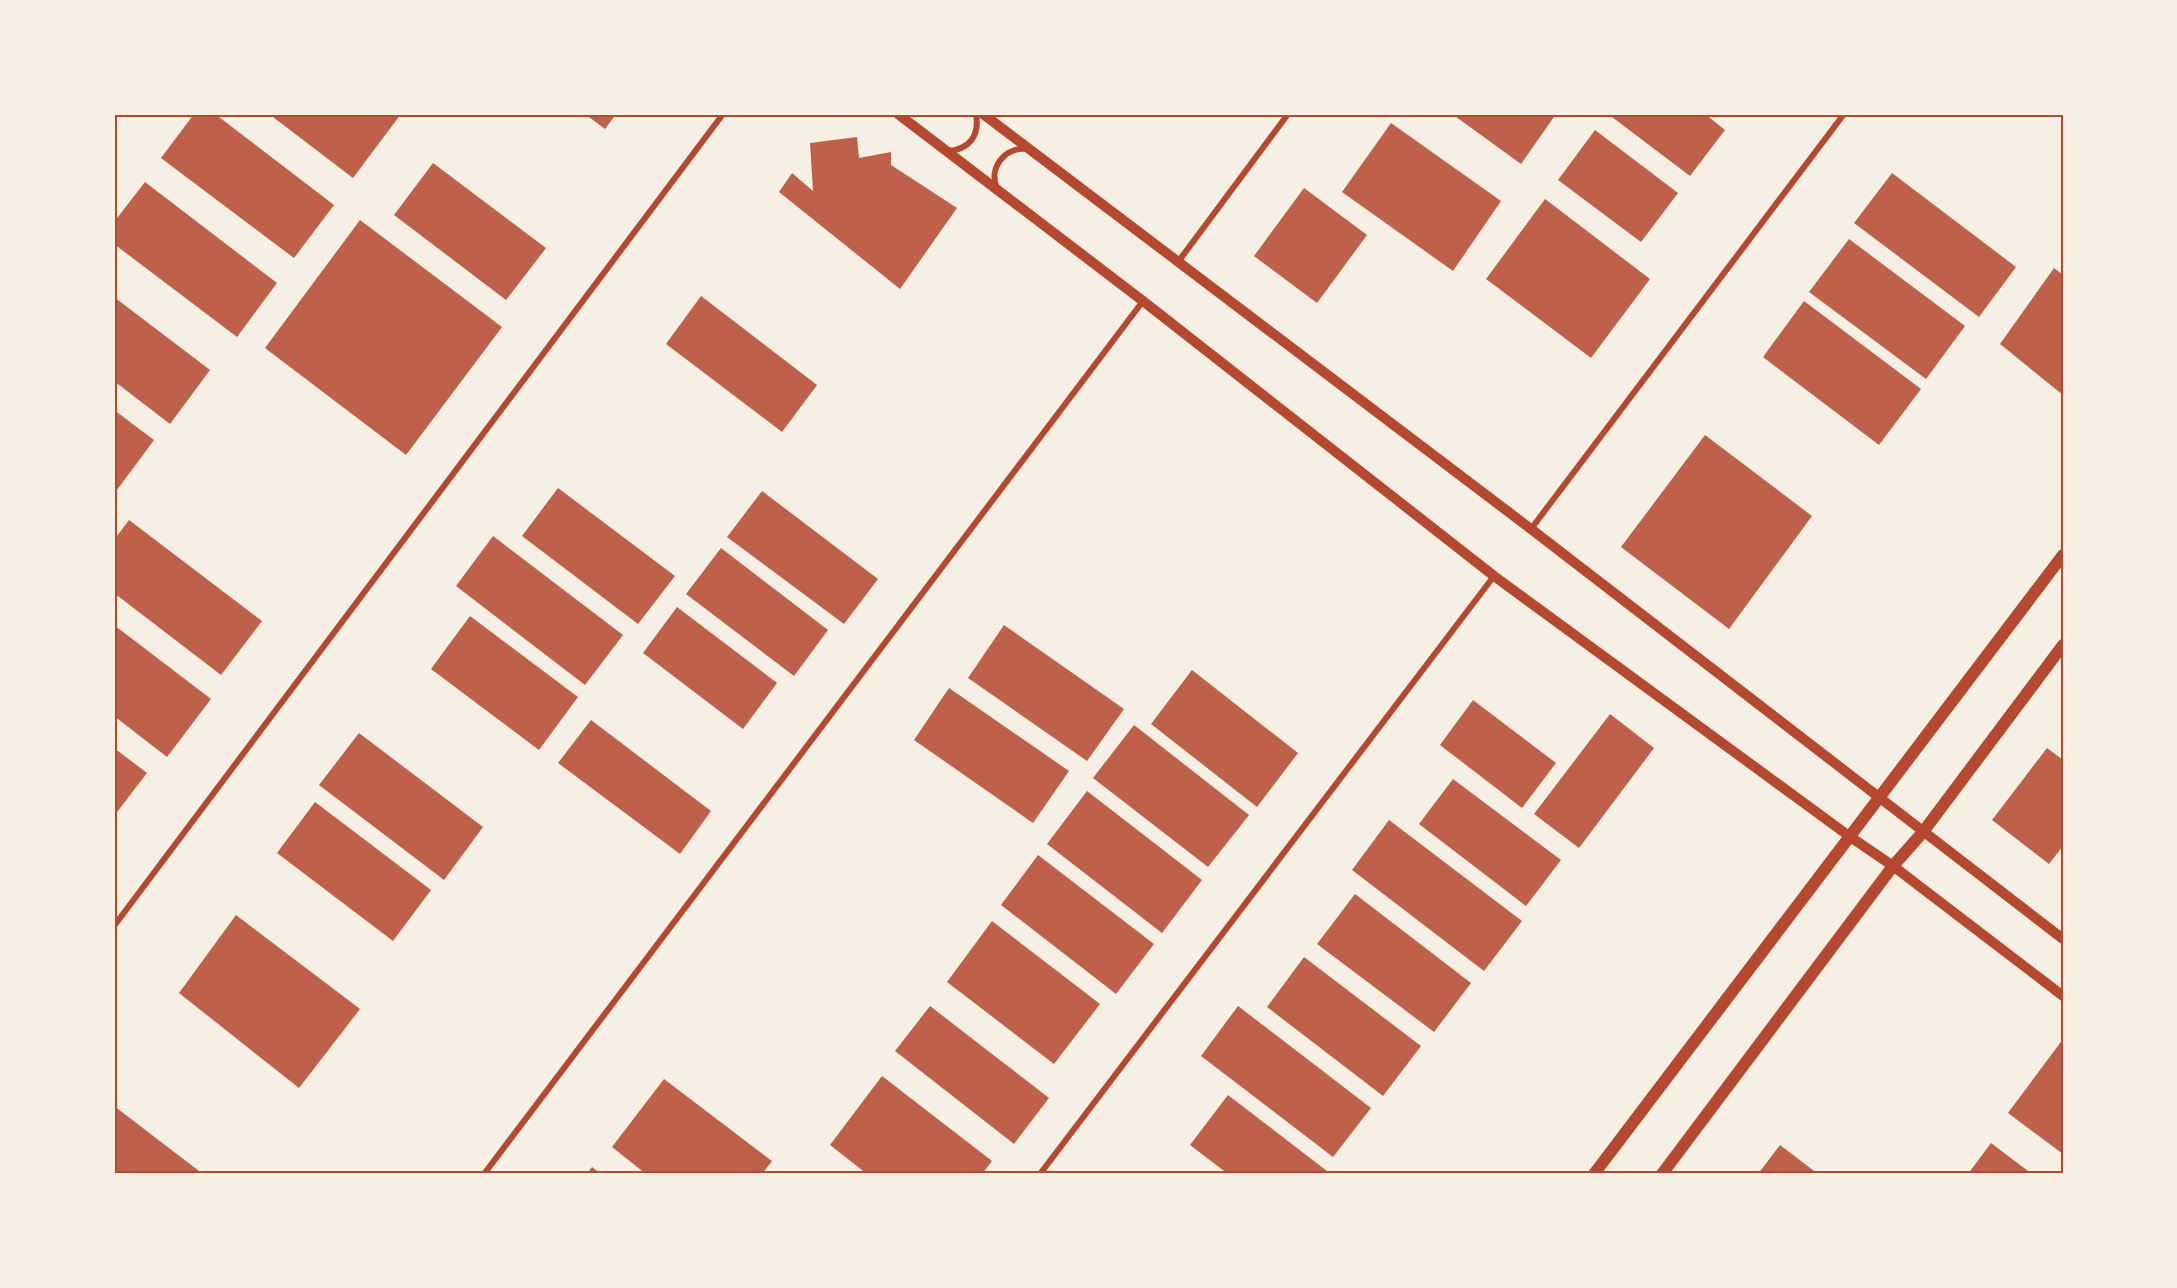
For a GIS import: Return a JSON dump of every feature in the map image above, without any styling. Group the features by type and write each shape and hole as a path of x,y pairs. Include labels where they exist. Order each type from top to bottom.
{"main road":[{"path":"1594,1174 2063,555"},
{"path":"1662,1174 1893,866 1923,832 2063,645"}],"street":[{"path":"114,926 723,114"},
{"path":"898,114 1143,301 1494,576 1893,866 2063,996"},
{"path":"947,151 965,147 972,141 976,133 976,114"},
{"path":"983,114 1531,529 2063,939"},
{"path":"1178,262 1288,114"},
{"path":"1531,529 1844,114"},
{"path":"999,191 995,175 1000,159 1014,150 1031,150"},
{"path":"484,1174 1143,301"},
{"path":"1040,1174 1494,576"}],"building":[{"path":"194,114 215,114 334,205 294,258 161,158"},
{"path":"269,114 401,114 353,178"},
{"path":"585,114 616,114 605,129"},
{"path":"1452,114 1556,114 1521,164"},
{"path":"1614,114 1705,114 1725,130 1690,176 1612,117"},
{"path":"1391,123 1501,201 1453,271 1342,192"},
{"path":"1595,130 1678,193 1641,242 1558,180"},
{"path":"857,137 859,158 891,152 891,165 957,208 900,289 779,192 792,173 813,191 810,143"},
{"path":"433,163 546,248 506,300 394,215"},
{"path":"1892,173 2016,267 1979,317 1854,223"},
{"path":"145,182 277,283 237,337 114,244 114,222"},
{"path":"1304,188 1367,235 1317,303 1254,256"},
{"path":"1545,199 1650,279 1591,358 1486,279"},
{"path":"360,220 502,327 406,455 265,348"},
{"path":"1849,239 1965,326 1926,379 1809,292"},
{"path":"2054,268 2063,275 2063,395 2000,344"},
{"path":"701,296 817,385 782,432 666,344"},
{"path":"114,297 210,370 170,424 114,381"},
{"path":"1804,301 1921,389 1879,445 1763,357"},
{"path":"114,410 154,440 114,494"},
{"path":"1705,435 1812,516 1729,629 1621,547"},
{"path":"558,488 675,576 638,624 522,536"},
{"path":"762,491 878,579 844,624 727,537"},
{"path":"129,520 262,621 221,675 114,593 114,540"},
{"path":"493,536 623,635 585,685 456,586"},
{"path":"721,548 828,630 794,676 686,594"},
{"path":"677,607 777,683 743,729 643,653"},
{"path":"470,616 578,697 539,750 431,669"},
{"path":"114,625 211,699 167,757 114,716"},
{"path":"1004,625 1124,709 1087,761 968,678"},
{"path":"1192,670 1298,753 1257,807 1151,724"},
{"path":"949,688 1069,771 1033,823 914,740"},
{"path":"1473,700 1556,763 1522,808 1440,745"},
{"path":"1610,714 1654,748 1579,848 1534,814"},
{"path":"591,720 711,811 680,854 558,763"},
{"path":"1134,725 1249,815 1208,867 1093,778"},
{"path":"359,733 483,827 444,880 319,785"},
{"path":"114,748 147,773 114,816"},
{"path":"2047,748 2063,760 2063,846 2049,864 1992,820"},
{"path":"1453,779 1561,860 1526,906 1419,824"},
{"path":"1087,791 1202,880 1162,933 1047,844"},
{"path":"315,802 431,890 393,941 277,853"},
{"path":"1389,820 1522,921 1484,971 1352,870"},
{"path":"1038,855 1154,944 1116,994 1001,905"},
{"path":"1355,894 1471,983 1434,1032 1317,944"},
{"path":"236,915 360,1009 299,1088 179,993"},
{"path":"992,921 1100,1004 1054,1064 947,982"},
{"path":"1304,957 1421,1046 1383,1096 1267,1007"},
{"path":"930,1006 1049,1098 1014,1144 895,1051"},
{"path":"1238,1006 1371,1108 1333,1157 1201,1056"},
{"path":"2063,1039 2063,1154 2008,1113"},
{"path":"882,1076 992,1161 982,1174 867,1174 830,1145"},
{"path":"664,1079 772,1161 762,1174 646,1174 612,1147"},
{"path":"1228,1095 1327,1171 1325,1174 1228,1174 1190,1145"},
{"path":"114,1106 203,1174 114,1174"},
{"path":"1991,1143 2032,1174 1968,1174"},
{"path":"1780,1145 1818,1174 1758,1174"},
{"path":"592,1167 601,1174 587,1174"}]}
